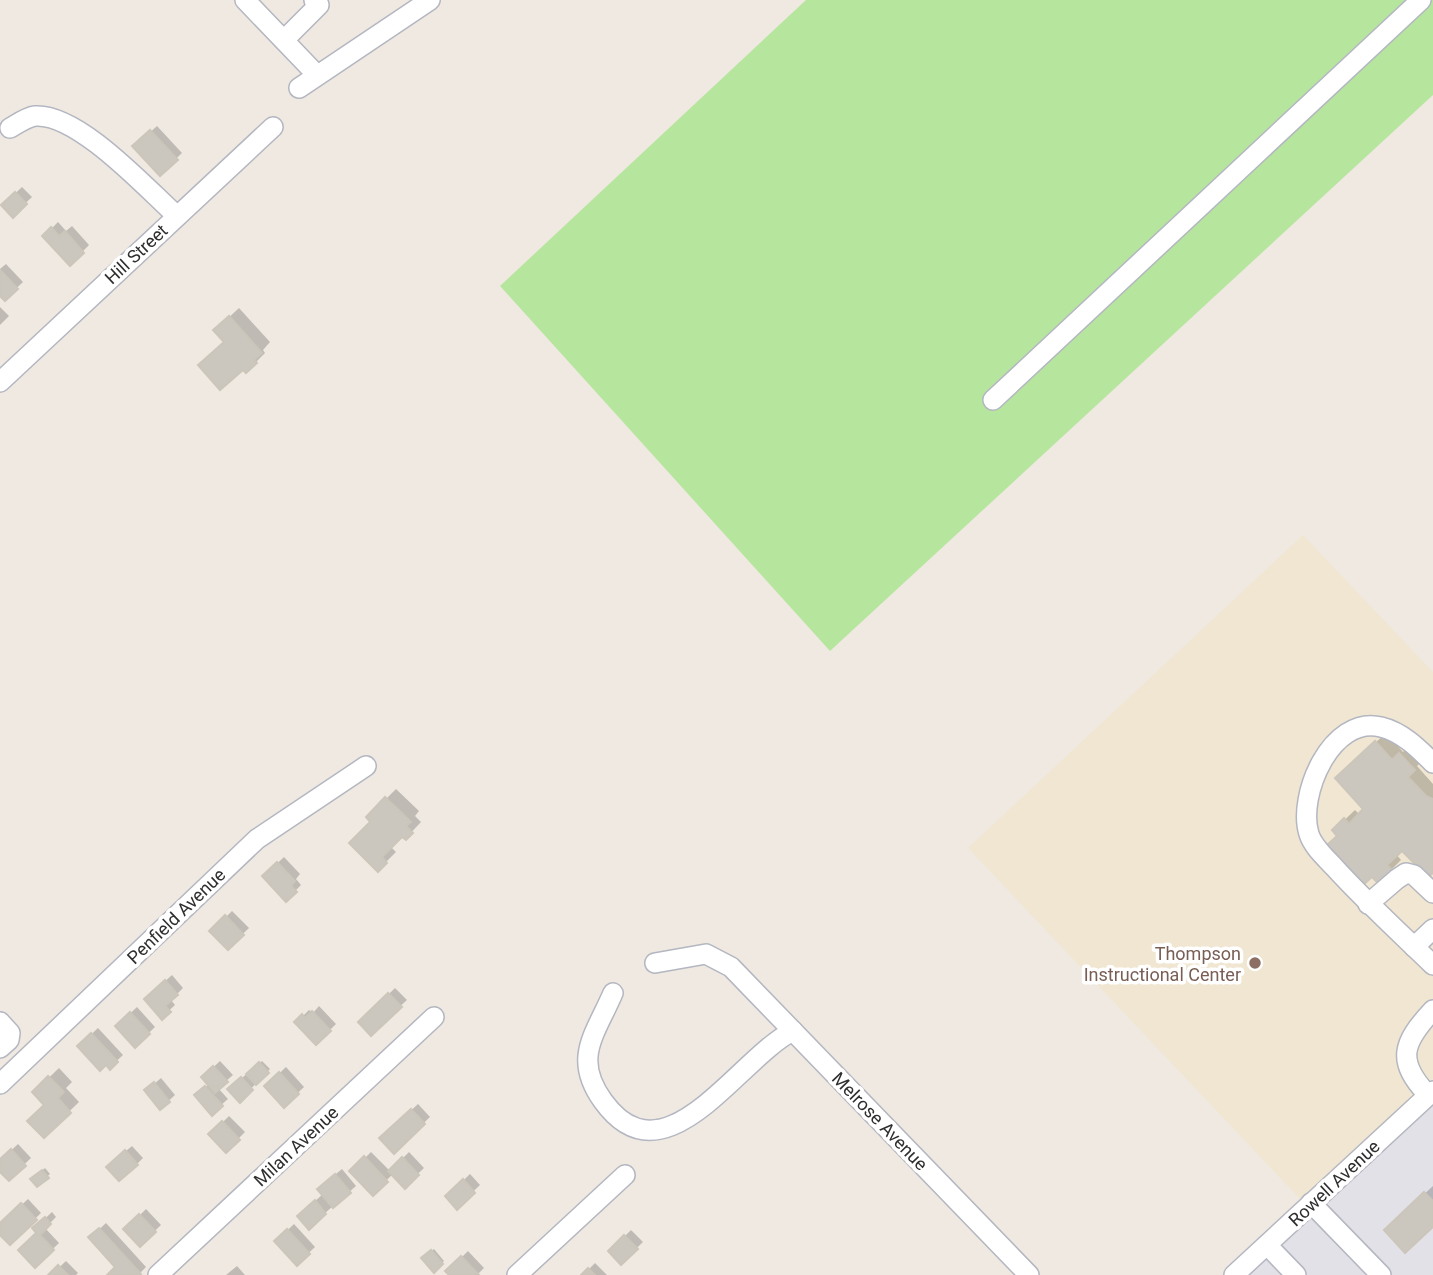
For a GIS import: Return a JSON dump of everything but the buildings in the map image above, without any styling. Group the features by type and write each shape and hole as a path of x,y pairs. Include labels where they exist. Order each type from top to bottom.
{"street":[{"path":"245,0 317,75"},
{"path":"284,40 319,5 314,0"},
{"path":"299,88 430,0"},
{"path":"993,401 1421,0"},
{"path":"10,128 34,116 61,121 96,142 177,216"},
{"name":"Hill Street","path":"0,382 273,127"},
{"path":"1433,763 1403,737 1381,727 1358,729 1341,739 1314,774 1308,795 1306,820 1311,840 1368,904 1433,965"},
{"name":"Penfield Avenue","path":"0,1084 257,839 366,766"},
{"path":"1368,904 1406,873 1414,875 1433,893"},
{"path":"1414,947 1433,929"},
{"name":"Melrose Avenue","path":"655,963 706,954 732,967 1029,1275"},
{"path":"612,993 591,1042 587,1056 587,1072 593,1087 607,1106 623,1121 639,1130 654,1132 684,1121 778,1039 793,1031"},
{"path":"1431,1093 1412,1077 1406,1058 1412,1037 1433,1010"},
{"name":"Milan Avenue","path":"158,1275 435,1017"},
{"path":"0,1022 10,1033 9,1040 0,1048"},
{"name":"Rowell Avenue","path":"1234,1275 1431,1093"},
{"path":"517,1275 625,1175"},
{"path":"1311,1203 1381,1275"},
{"path":"1267,1245 1296,1275"}],"shaded area":[{"name":"Thompson Instructional Center","path":"1303,535 1433,672 1433,1078 1302,1201 968,848"},
{"path":"1433,1095 1433,1275 1240,1275"}],"green space":[{"path":"806,0 1433,0 1433,95 830,651 500,286"}],"place":[{"name":"Thompson Instructional Center","path":"1255,963"}]}
